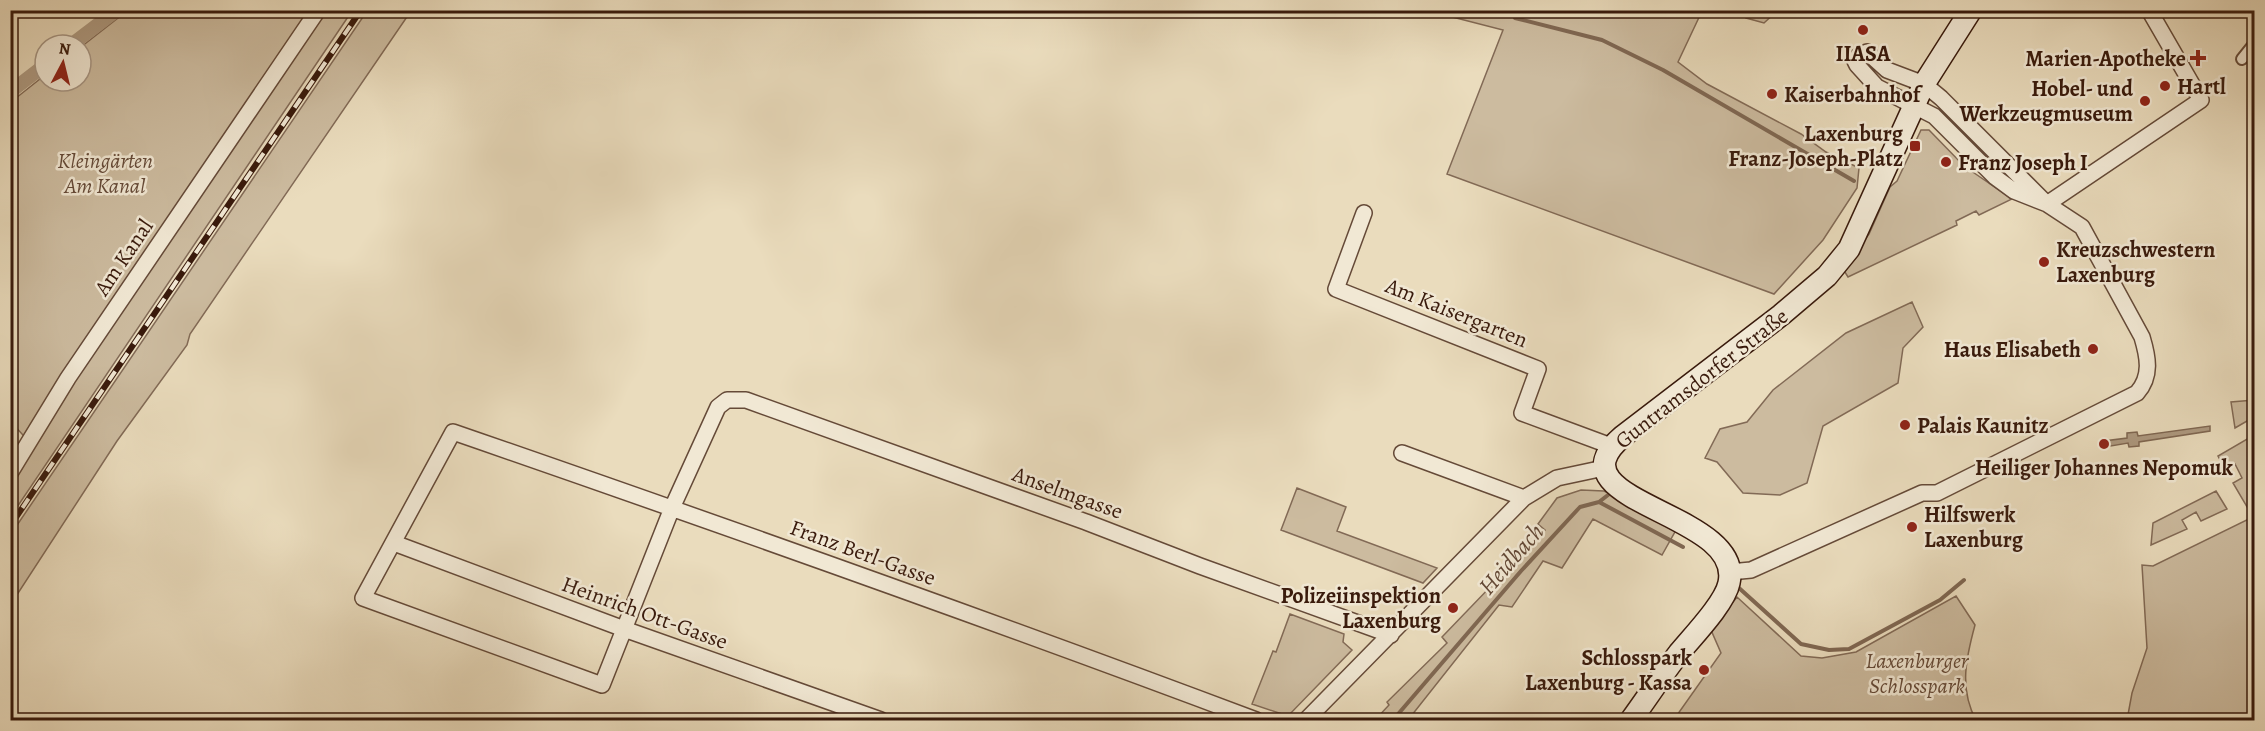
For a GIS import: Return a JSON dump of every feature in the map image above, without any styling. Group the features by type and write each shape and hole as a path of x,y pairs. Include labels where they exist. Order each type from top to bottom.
{"main road":[{"name":"Guntramsdorfer Straße","path":"1604,468 1611,446 1781,315 1827,276 1849,249 1924,84 1971,10"},
{"path":"1604,468 1605,474 1615,486 1697,531 1717,546 1728,560 1730,572 1729,584 1722,598 1631,720"}],"street":[{"name":"Am Kanal","path":"10,473 68,378 318,10"},
{"path":"2047,204 2201,100 2149,10"},
{"path":"2242,58 2254,44"},
{"path":"1730,572 1750,570 1922,493 1937,493 2137,393 2147,377 2146,352 2142,337 2082,227 2047,204 1941,98 1924,84 1887,69 1866,52 1858,56 1855,61 1871,82 1934,116 1995,177 2014,191 2047,204"},
{"name":"Am Kaisergarten","path":"1364,213 1336,289 1538,369 1522,413 1611,446"},
{"name":"Anselmgasse","path":"672,508 718,407 728,400 746,400 1391,635"},
{"name":"Franz Berl-Gasse","path":"394,543 453,432 1097,660 1256,720"},
{"path":"1402,453 1524,498"},
{"name":"Guntramsdorfer Straße","path":"1306,720 1524,498 1557,478 1604,468"},
{"path":"394,543 363,598 602,686 672,508"},
{"name":"Heinrich Ott-Gasse","path":"394,543 624,629 881,720"}],"green space":[{"name":"Kleingärten Am Kanal","path":"127,11 352,11 11,516 11,477 33,446 11,422 11,102 33,85 33,93 93,93 93,38"},
{"path":"367,11 411,11 190,334 187,345 117,441 11,604 11,534"},
{"path":"1429,11 1702,11 1678,62 1707,84 1801,134 1826,152 1859,168 1857,188 1823,240 1774,294 1447,174 1503,30"},
{"path":"1736,11 1777,11 1764,23 1746,18"},
{"path":"1921,130 1929,130 1964,166 2012,199 1979,215 1976,211 1956,221 1957,225 1848,277 1843,269 1869,234 1890,187 1897,181"},
{"path":"1912,302 1923,327 1903,348 1898,383 1823,426 1807,483 1780,495 1743,493 1717,462 1705,458 1720,429 1747,422 1773,390 1846,333"},
{"path":"2254,400 2254,417 2235,428 2231,402"},
{"path":"2254,435 2254,720 2127,720 2132,693 2147,648 2142,565 2153,566 2253,517 2233,483 2242,478 2235,464 2225,469 2218,456"},
{"path":"1297,488 1346,507 1337,531 1437,568 1423,583 1281,530"},
{"path":"1581,490 1604,491 1676,530 1662,555 1593,519 1562,568 1543,561 1512,607 1499,605 1408,720 1375,720 1389,705 1387,702 1447,643 1442,637 1545,530 1538,524 1557,498"},
{"path":"2216,491 2227,509 2201,521 2196,512 2182,520 2187,529 2151,545 2153,523"},
{"name":"Laxenburger Schlosspark","path":"1956,596 1975,625 1967,661 1966,685 1967,697 1976,720 1679,720 1675,718 1721,653 1711,630 1737,597 1801,656 1822,658 1856,652"},
{"path":"1290,614 1344,634 1343,642 1352,650 1288,716 1252,704 1273,651 1276,652"}],"shaded area":[{"path":"2210,426 2210,431 2139,442 2139,446 2129,447 2128,443 2105,447 2104,441 2127,438 2127,433 2137,432 2138,436"}],"waterway":[{"path":"87,33 117,10"},
{"path":"1474,10 1502,16"},
{"path":"1515,18 1602,40 1663,70 1854,181"},
{"path":"10,92 33,74"},
{"path":"1599,502 1608,495"},
{"name":"Heidbach","path":"1393,720 1521,571 1580,507 1599,502 1683,547"},
{"name":"Heidbach","path":"1739,588 1801,644 1829,650 1849,649 1940,600 1964,580"}],"railway":[{"path":"10,526 361,10"}],"place":[{"name":"IIASA","path":"1863,30"},
{"name":"Marien-Apotheke","path":"2198,58"},
{"name":"Hartl","path":"2165,86"},
{"name":"Kaiserbahnhof","path":"1772,94"},
{"name":"Hobel- und Werkzeugmuseum","path":"2145,101"},
{"name":"Laxenburg Franz-Joseph-Platz","path":"1915,146"},
{"name":"Franz Joseph I","path":"1946,162"},
{"name":"Kreuzschwestern Laxenburg","path":"2044,262"},
{"name":"Haus Elisabeth","path":"2093,349"},
{"name":"Palais Kaunitz","path":"1905,425"},
{"name":"Heiliger Johannes Nepomuk","path":"2104,444"},
{"name":"Hilfswerk Laxenburg","path":"1912,527"},
{"name":"Polizeiinspektion Laxenburg","path":"1453,608"},
{"name":"Schlosspark Laxenburg - Kassa","path":"1704,670"}]}
